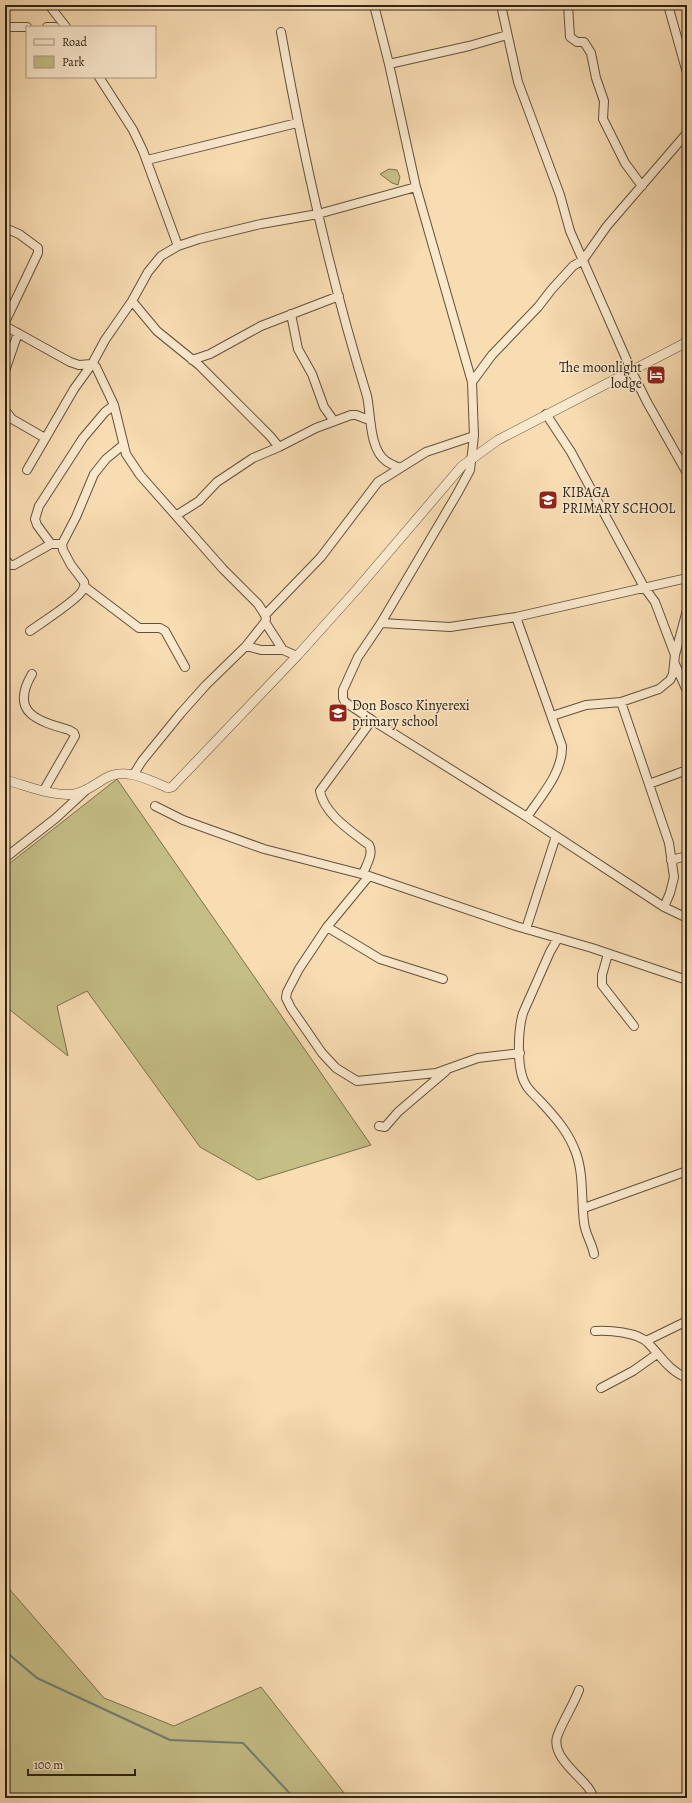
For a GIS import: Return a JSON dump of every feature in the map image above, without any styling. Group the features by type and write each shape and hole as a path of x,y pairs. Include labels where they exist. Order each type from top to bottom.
{"street":[{"path":"49,5 65,26"},
{"path":"374,5 389,64 416,187 472,382 474,436 470,470 458,494 381,623 358,657 343,690 343,698 346,702 372,720 527,817 664,907 687,918"},
{"path":"501,5 518,82 560,195 570,230 646,402 687,473"},
{"path":"568,5 570,37 578,42 584,42 589,48 593,60 596,78 604,101 603,119 625,163 642,186"},
{"path":"668,5 687,74"},
{"path":"5,27 26,27"},
{"path":"281,32 297,123 339,296 367,396 370,410 369,420 377,450 387,463 400,468"},
{"path":"389,64 507,36"},
{"path":"100,78 133,130 146,160 178,246"},
{"path":"146,160 297,123"},
{"path":"472,382 492,355 538,307 552,289 573,266 583,260 608,226 687,133"},
{"path":"27,470 83,376 92,364 105,340 132,301 148,272 161,256 178,246 261,224 318,214 416,187"},
{"path":"5,228 19,234 38,248 38,253 5,322"},
{"path":"192,360 210,354 261,326 339,296"},
{"path":"132,301 157,331 200,365 279,447"},
{"path":"291,314 298,349 312,374 324,407 334,421"},
{"path":"5,326 70,362 79,365 92,364"},
{"path":"5,371 18,333"},
{"path":"5,858 56,818 86,791 106,777 115,774 134,774 168,788 172,787 297,656 358,588 454,475 472,458 498,440 546,414 632,372 687,342"},
{"path":"92,364 101,374 114,406 126,454 140,475 223,569 258,604 283,650"},
{"path":"51,544 37,525 35,519 39,506 84,438 105,412 114,406"},
{"path":"5,410 12,419 45,438"},
{"path":"546,414 571,452 644,587 655,602 687,691"},
{"path":"176,515 199,501 217,482 253,458 334,421 351,415 356,415 369,420"},
{"path":"134,774 142,761 181,713 206,685 246,646 265,619 321,557 378,482 426,452 474,436"},
{"path":"123,445 106,459 94,474 76,517 62,544 63,550 84,582 85,587 139,628 160,628 165,632 186,666"},
{"path":"5,559 6,562 14,565 51,544 62,544"},
{"path":"381,623 450,627 516,617 687,578"},
{"path":"30,631 71,602 82,593 85,587"},
{"path":"552,716 586,705 621,702 659,689 665,685 673,674 675,659 687,610"},
{"path":"516,617 562,746 562,757 553,778 527,817"},
{"path":"246,646 261,650 283,650 297,656"},
{"path":"32,674 25,687 24,700 30,714 38,720 69,730 74,733 75,736 44,790"},
{"path":"621,702 669,843 674,877 670,893 664,907"},
{"path":"372,720 320,790 321,799 326,806 342,823 371,849 366,875 327,927 289,986 286,996 291,1008 322,1053 336,1068 356,1081 428,1074 447,1070"},
{"path":"649,784 687,770"},
{"path":"5,780 64,794 74,794 86,791"},
{"path":"155,806 184,820 264,849 366,875 687,980"},
{"path":"526,928 556,836"},
{"path":"671,860 687,856"},
{"path":"327,927 380,959 443,979"},
{"path":"558,938 550,952 520,1023 520,1053 522,1071 525,1084 565,1130 576,1153 580,1165 584,1223 594,1254"},
{"path":"608,954 602,975 602,984 634,1026"},
{"path":"379,1126 384,1127 398,1112 447,1070 462,1062 478,1058 520,1053"},
{"path":"584,1208 687,1171"},
{"path":"646,1341 687,1320"},
{"path":"595,1331 605,1330 628,1334 646,1341 673,1370 687,1378"},
{"path":"601,1388 633,1370 657,1354"},
{"path":"579,1690 563,1723 557,1738 556,1746 560,1756 588,1786 594,1798"}],"green space":[{"path":"389,169 397,170 400,177 398,185 392,183 380,174"},
{"path":"117,779 371,1145 258,1180 200,1147 87,991 57,1006 68,1056 5,1006 5,867"},
{"path":"5,1584 104,1698 174,1726 261,1687 348,1798 5,1798"}],"waterway":[{"path":"5,1651 37,1678 170,1740 243,1743 294,1798"}],"place":[{"name":"The moonlight lodge","path":"656,375"},
{"name":"KIBAGA PRIMARY SCHOOL","path":"548,500"},
{"name":"Don Bosco Kinyerexi primary school","path":"338,713"}]}
